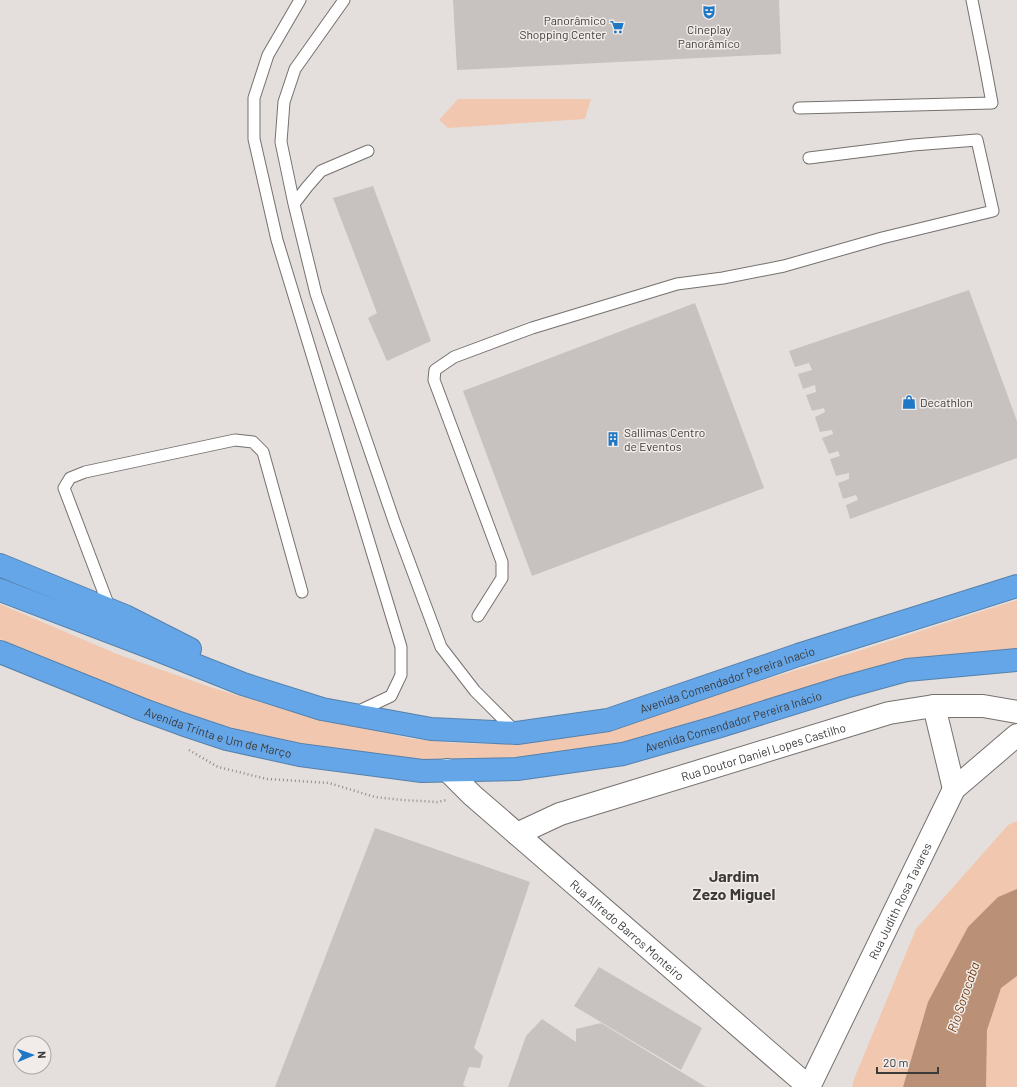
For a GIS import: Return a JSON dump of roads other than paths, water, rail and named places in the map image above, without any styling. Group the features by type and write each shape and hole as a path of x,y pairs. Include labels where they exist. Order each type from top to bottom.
{"highway":[{"path":"2,565 110,610 181,645 322,709"},
{"name":"Avenida Comendador Pereira Inacio","path":"353,714 431,729 517,733 608,720 798,655 1017,586"},
{"path":"0,590 243,684 322,709 353,714"},
{"name":"Avenida Trinta e Um de Março","path":"0,652 141,708 227,739 300,755 422,771 447,770"},
{"name":"Avenida Comendador Pereira Inácio","path":"447,770 517,769 623,754 717,727 845,687 907,670 1017,660"}],"street":[{"name":"Rua Doutor Daniel Lopes Castilho","path":"517,834 560,814 889,713 934,706 983,706 1017,712"},
{"path":"934,706 954,789"},
{"name":"Rua Judith Rosa Tavares","path":"809,1087 954,789 1017,735"},
{"name":"Rua Alfredo Barros Monteiro","path":"447,770 472,795 809,1087"}],"lane":[{"path":"300,0 268,55 254,98 254,139 277,240 401,647 402,675 391,696 353,714"},
{"path":"344,0 295,69 284,102 280,142 294,204 316,294 395,524 441,647 475,691 517,733"},
{"path":"799,108 992,103 972,0"},
{"path":"478,616 502,578 502,562 434,380 435,370 454,357 532,328 677,284 723,278 784,266 882,238 993,211 977,140 906,146 809,158"},
{"path":"294,204 321,171 368,151"},
{"path":"110,610 64,488 70,478 85,472 235,440 253,442 263,452 302,592"}],"water":[{"name":"Rio Sorocaba","path":"1017,889 1017,976 1001,988 987,1030 986,1087 903,1087 928,1002 968,927 998,897"}],"place":[{"name":"Cineplay Panorâmico","path":"709,12"},
{"name":"Panorâmico Shopping Center","path":"617,27"},
{"name":"Decathlon","path":"909,402"},
{"name":"Sallimas Centro de Eventos","path":"613,439"}],"district":[{"name":"Jardim Zezo Miguel","path":"734,884"}]}
